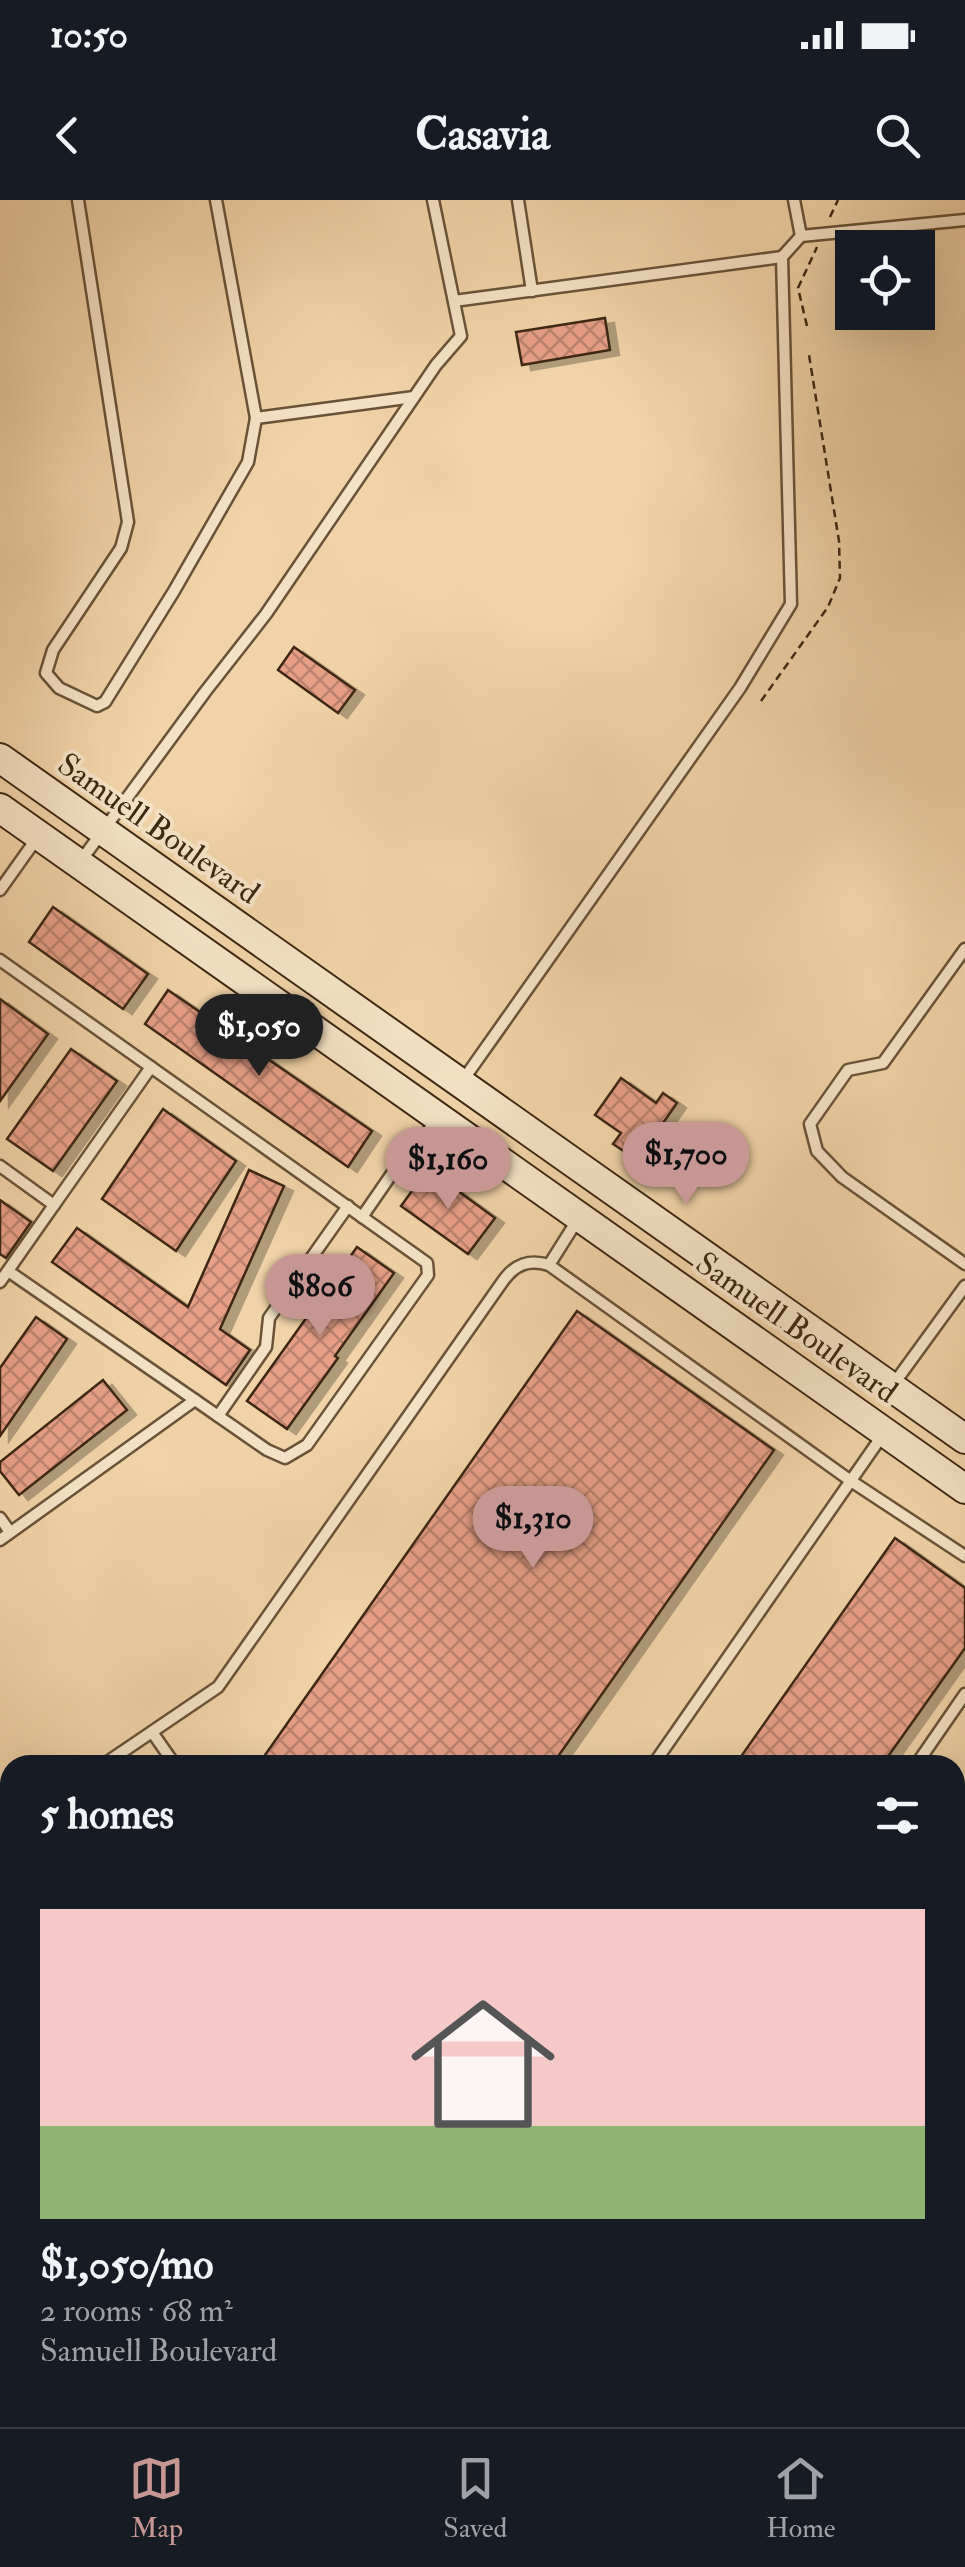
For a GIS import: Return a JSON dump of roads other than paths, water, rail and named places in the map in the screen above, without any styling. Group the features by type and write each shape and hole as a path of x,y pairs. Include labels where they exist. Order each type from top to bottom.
{"main road":[{"name":"Samuell Boulevard","path":"0,758 965,1438"},
{"name":"Samuell Boulevard","path":"0,808 965,1489"},
{"path":"438,1118 461,1084"},
{"path":"580,1217 602,1184"}],"lane":[{"path":"78,200 128,522 120,548 53,650 46,673 59,688 97,706 105,702 146,636 248,462 256,418 216,200"},
{"path":"79,863 266,614 436,365 461,336 433,200"},
{"path":"518,200 532,291"},
{"path":"794,200 802,236"},
{"path":"454,302 782,257 802,236 965,220"},
{"path":"461,1084 740,688 791,604 782,257"},
{"path":"256,418 414,397"},
{"path":"0,890 39,835"},
{"path":"965,949 883,1063 848,1070 810,1124 817,1151 842,1177 965,1264"},
{"path":"0,960 427,1262 428,1275 307,1444 285,1458 266,1450 8,1271"},
{"path":"0,1282 151,1067"},
{"path":"362,1216 438,1118"},
{"path":"0,1166 54,1205"},
{"path":"218,1416 266,1348 269,1318 348,1206"},
{"path":"549,1265 580,1217"},
{"path":"118,1755 218,1687 509,1272 528,1262 549,1265 851,1481 965,1556"},
{"path":"892,1386 965,1286"},
{"path":"0,1540 195,1400"},
{"path":"660,1755 885,1432"},
{"path":"0,1518 10,1532"},
{"path":"923,1755 965,1694"},
{"path":"152,1732 167,1755"}]}
